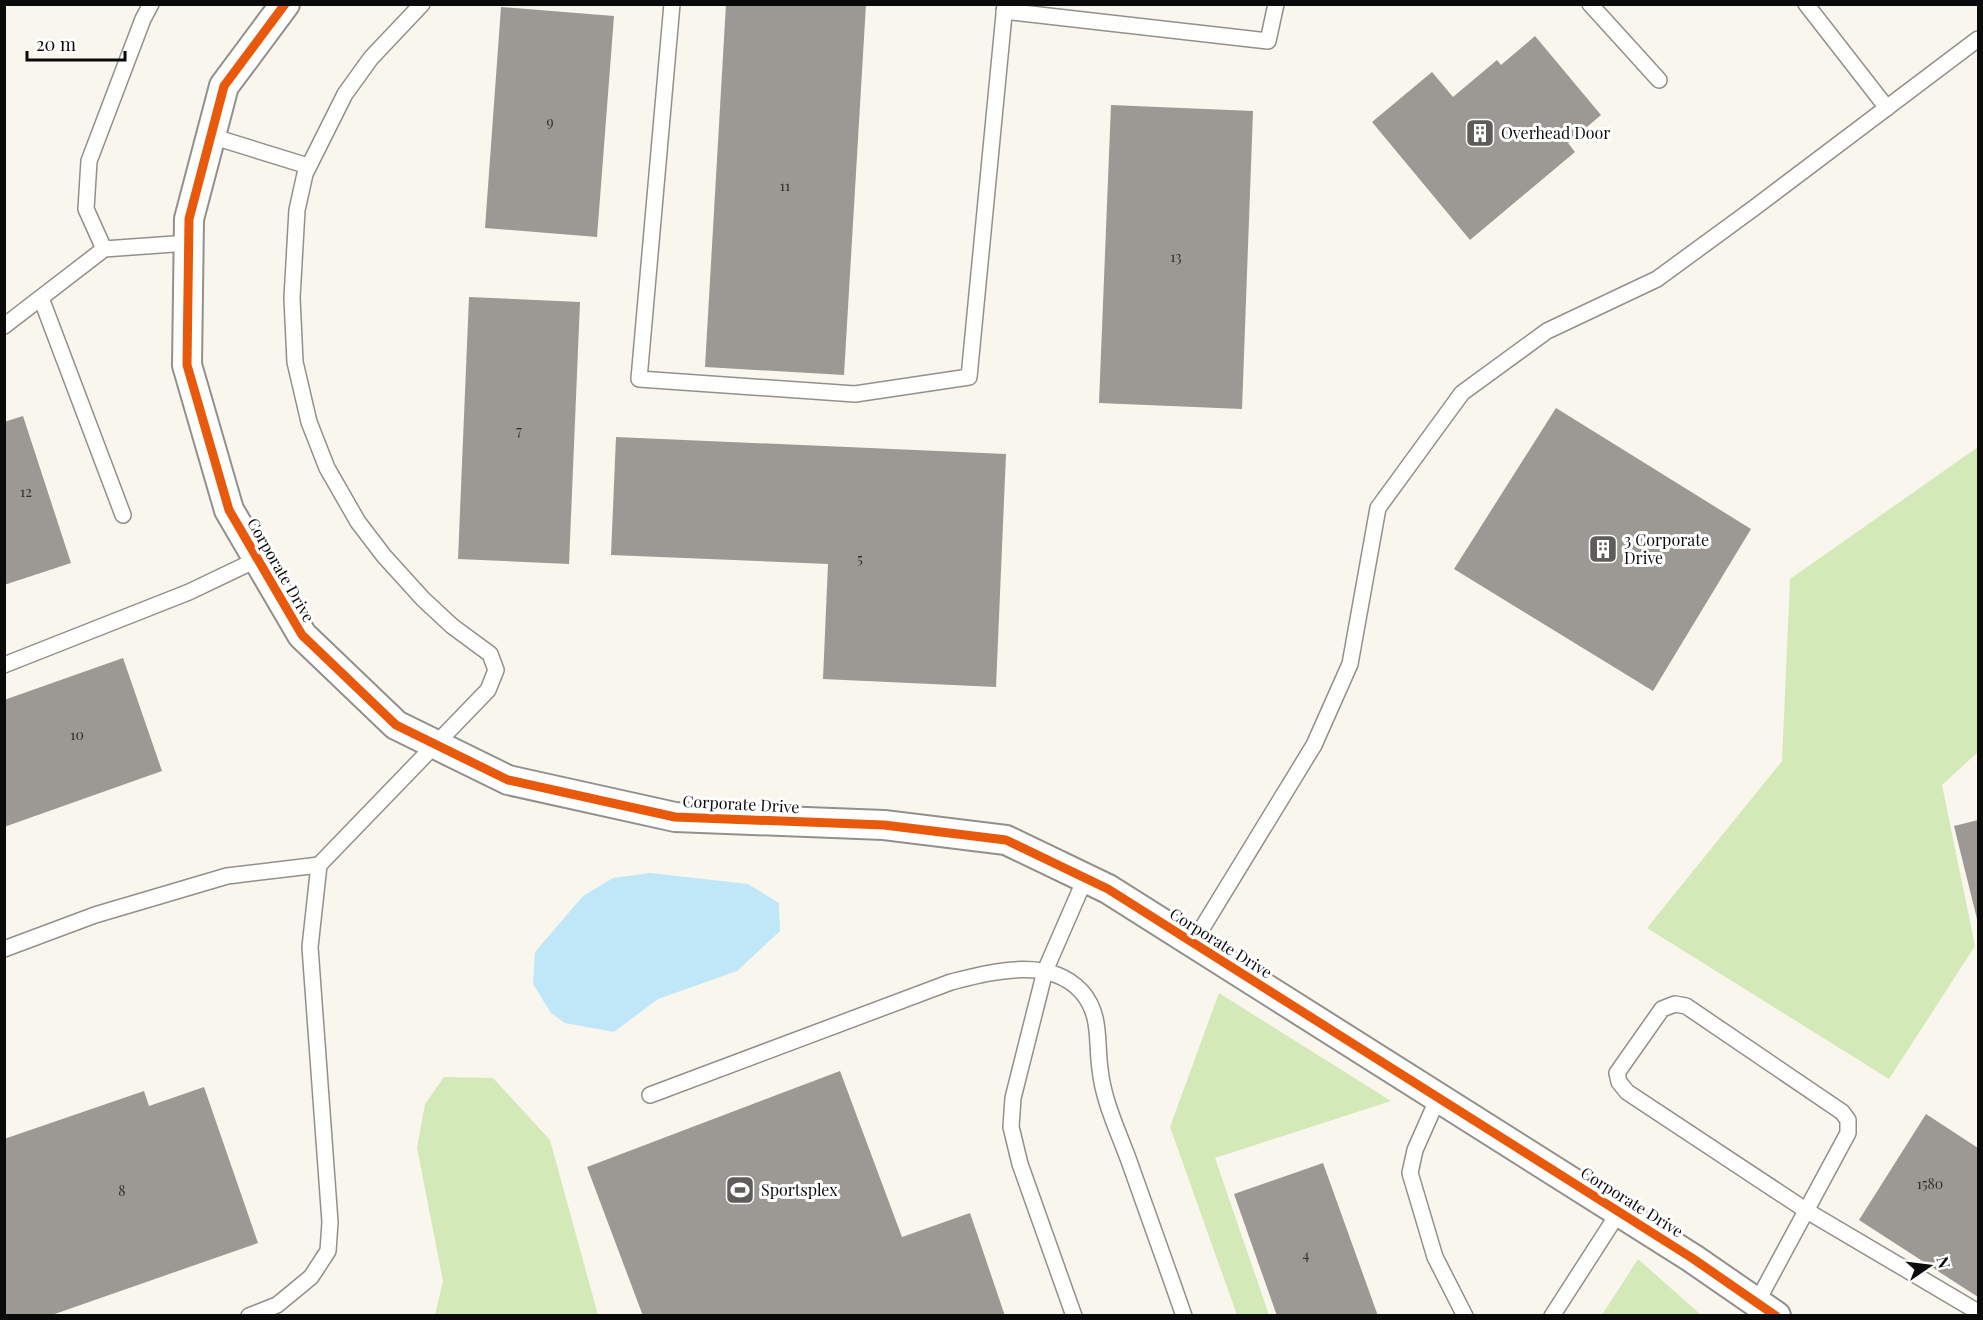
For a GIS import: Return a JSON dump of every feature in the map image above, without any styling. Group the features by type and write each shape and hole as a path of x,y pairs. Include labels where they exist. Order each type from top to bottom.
{"street":[{"name":"Corporate Drive","path":"285,4 224,86 189,219 186,365 229,510 302,635 396,725 508,780 675,816 884,825 1006,840 1108,889 1692,1258 1767,1309"}],"lane":[{"path":"104,249 86,208 89,161 142,19 151,4"},
{"path":"249,1316 277,1305 311,1277 328,1251 330,1222 310,947 319,865 488,690 496,670 490,654 452,626 423,599 358,522 327,468 309,422 295,362 292,298 297,210 305,174 345,94 371,58 422,4"},
{"path":"672,4 639,380 855,394 969,377 1004,8 1268,41 1276,4"},
{"path":"1590,4 1659,80"},
{"path":"1806,4 1887,108"},
{"path":"1193,944 1314,745 1350,664 1378,508 1462,393 1547,331 1657,279 1978,39"},
{"path":"211,136 308,166"},
{"path":"4,326 104,249 188,243"},
{"path":"40,298 123,515"},
{"path":"4,665 189,592 258,559"},
{"path":"4,949 95,915 227,876 319,865"},
{"path":"1074,1316 1020,1164 1011,1127 1013,1098 1045,971 1085,879"},
{"path":"650,1095 951,982 999,970 1045,971 1066,980 1080,991 1091,1006 1098,1028 1100,1070 1112,1113 1184,1316"},
{"path":"1767,1309 1807,1211 1848,1133 1848,1120 1842,1112 1686,1006 1675,1004 1662,1009 1617,1073 1619,1082 1627,1092 1807,1211 1978,1312"},
{"path":"1438,1098 1415,1150 1410,1173 1435,1257 1465,1316"},
{"path":"1552,1316 1619,1212"}],"green space":[{"path":"1978,447 1978,752 1942,785 1975,946 1889,1079 1647,928 1782,761 1790,579"},
{"path":"1219,993 1391,1101 1215,1158 1269,1315 1237,1315 1170,1127"},
{"path":"444,1077 493,1078 550,1140 598,1315 435,1315 443,1281 417,1148 425,1104"},
{"path":"1638,1259 1701,1315 1602,1315"}],"water":[{"path":"650,873 748,884 779,903 780,931 737,971 658,999 614,1032 565,1023 551,1013 533,984 535,952 583,896 613,878"}],"building":[{"path":"726,4 866,4 844,375 705,367"},
{"path":"501,7 614,16 597,237 485,228"},
{"name":"Overhead Door","path":"1535,36 1601,115 1568,143 1575,152 1470,240 1372,122 1432,72 1453,97 1497,60 1501,65"},
{"path":"1111,105 1253,111 1242,409 1099,403"},
{"path":"469,297 580,302 569,564 458,559"},
{"name":"3 Corporate Drive","path":"1556,408 1751,529 1653,691 1454,569"},
{"path":"23,416 71,563 4,585 4,422"},
{"path":"616,437 1006,454 996,687 823,679 828,564 611,555"},
{"path":"123,658 162,771 4,827 4,700"},
{"path":"1978,820 1978,923 1954,826"},
{"name":"Sportsplex","path":"840,1071 902,1237 970,1213 1005,1316 643,1316 587,1167"},
{"path":"204,1087 258,1243 49,1316 4,1316 4,1139 144,1091 149,1106"},
{"path":"1926,1114 1978,1148 1978,1297 1859,1220"},
{"path":"1323,1163 1378,1316 1277,1316 1234,1194"}],"cycle path":[{"path":"285,4 224,86 189,219 187,365 229,510 302,635 396,725 508,780 675,817 884,825 1006,840 1108,889 1692,1258 1776,1316"}],"place":[{"name":"Overhead Door","path":"1480,133"},
{"name":"3 Corporate Drive","path":"1603,549"},
{"name":"Sportsplex","path":"740,1190"}]}
